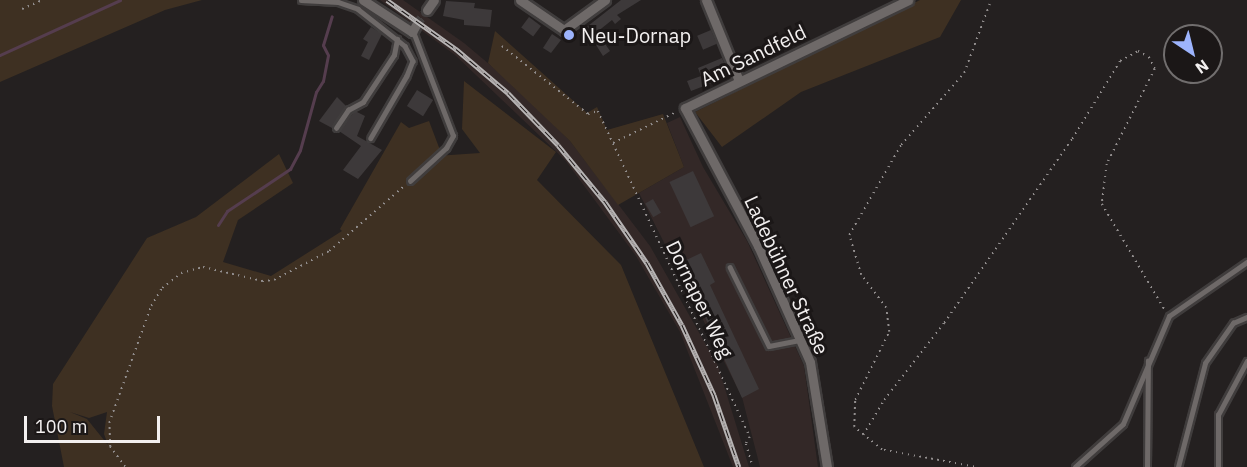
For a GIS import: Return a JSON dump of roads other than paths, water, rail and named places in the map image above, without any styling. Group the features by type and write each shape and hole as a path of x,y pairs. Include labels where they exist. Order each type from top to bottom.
{"street":[{"path":"427,10 434,0"},
{"path":"520,0 564,30 605,0"},
{"path":"706,0 739,81"},
{"name":"Am Sandfeld","path":"685,108 908,0"},
{"path":"361,3 414,28"},
{"name":"Ladebühner Straße","path":"685,108 758,246 810,362 827,467"}],"lane":[{"path":"301,0 361,3 405,46 412,62 370,138"},
{"path":"410,181 446,148 453,136 414,28"},
{"path":"336,128 348,110 363,102 393,55 397,39"},
{"path":"1075,467 1123,424 1148,358 1169,316 1247,262"},
{"path":"730,267 769,346 800,340"},
{"path":"1178,467 1205,363 1233,324 1247,317"},
{"path":"1147,467 1148,358"},
{"path":"1218,467 1218,415 1247,361"}],"waterway":[{"path":"0,55 120,0"},
{"path":"218,225 227,211 290,169 300,150 316,92 323,81 328,55 323,45 332,16"}],"tunnel":[{"path":"416,25 427,10"}],"railway":[{"path":"387,0 456,49 508,93 558,145 605,202 647,263 682,325 714,395 739,467"}],"place":[{"name":"Neu-Dornap","path":"569,35"}]}
